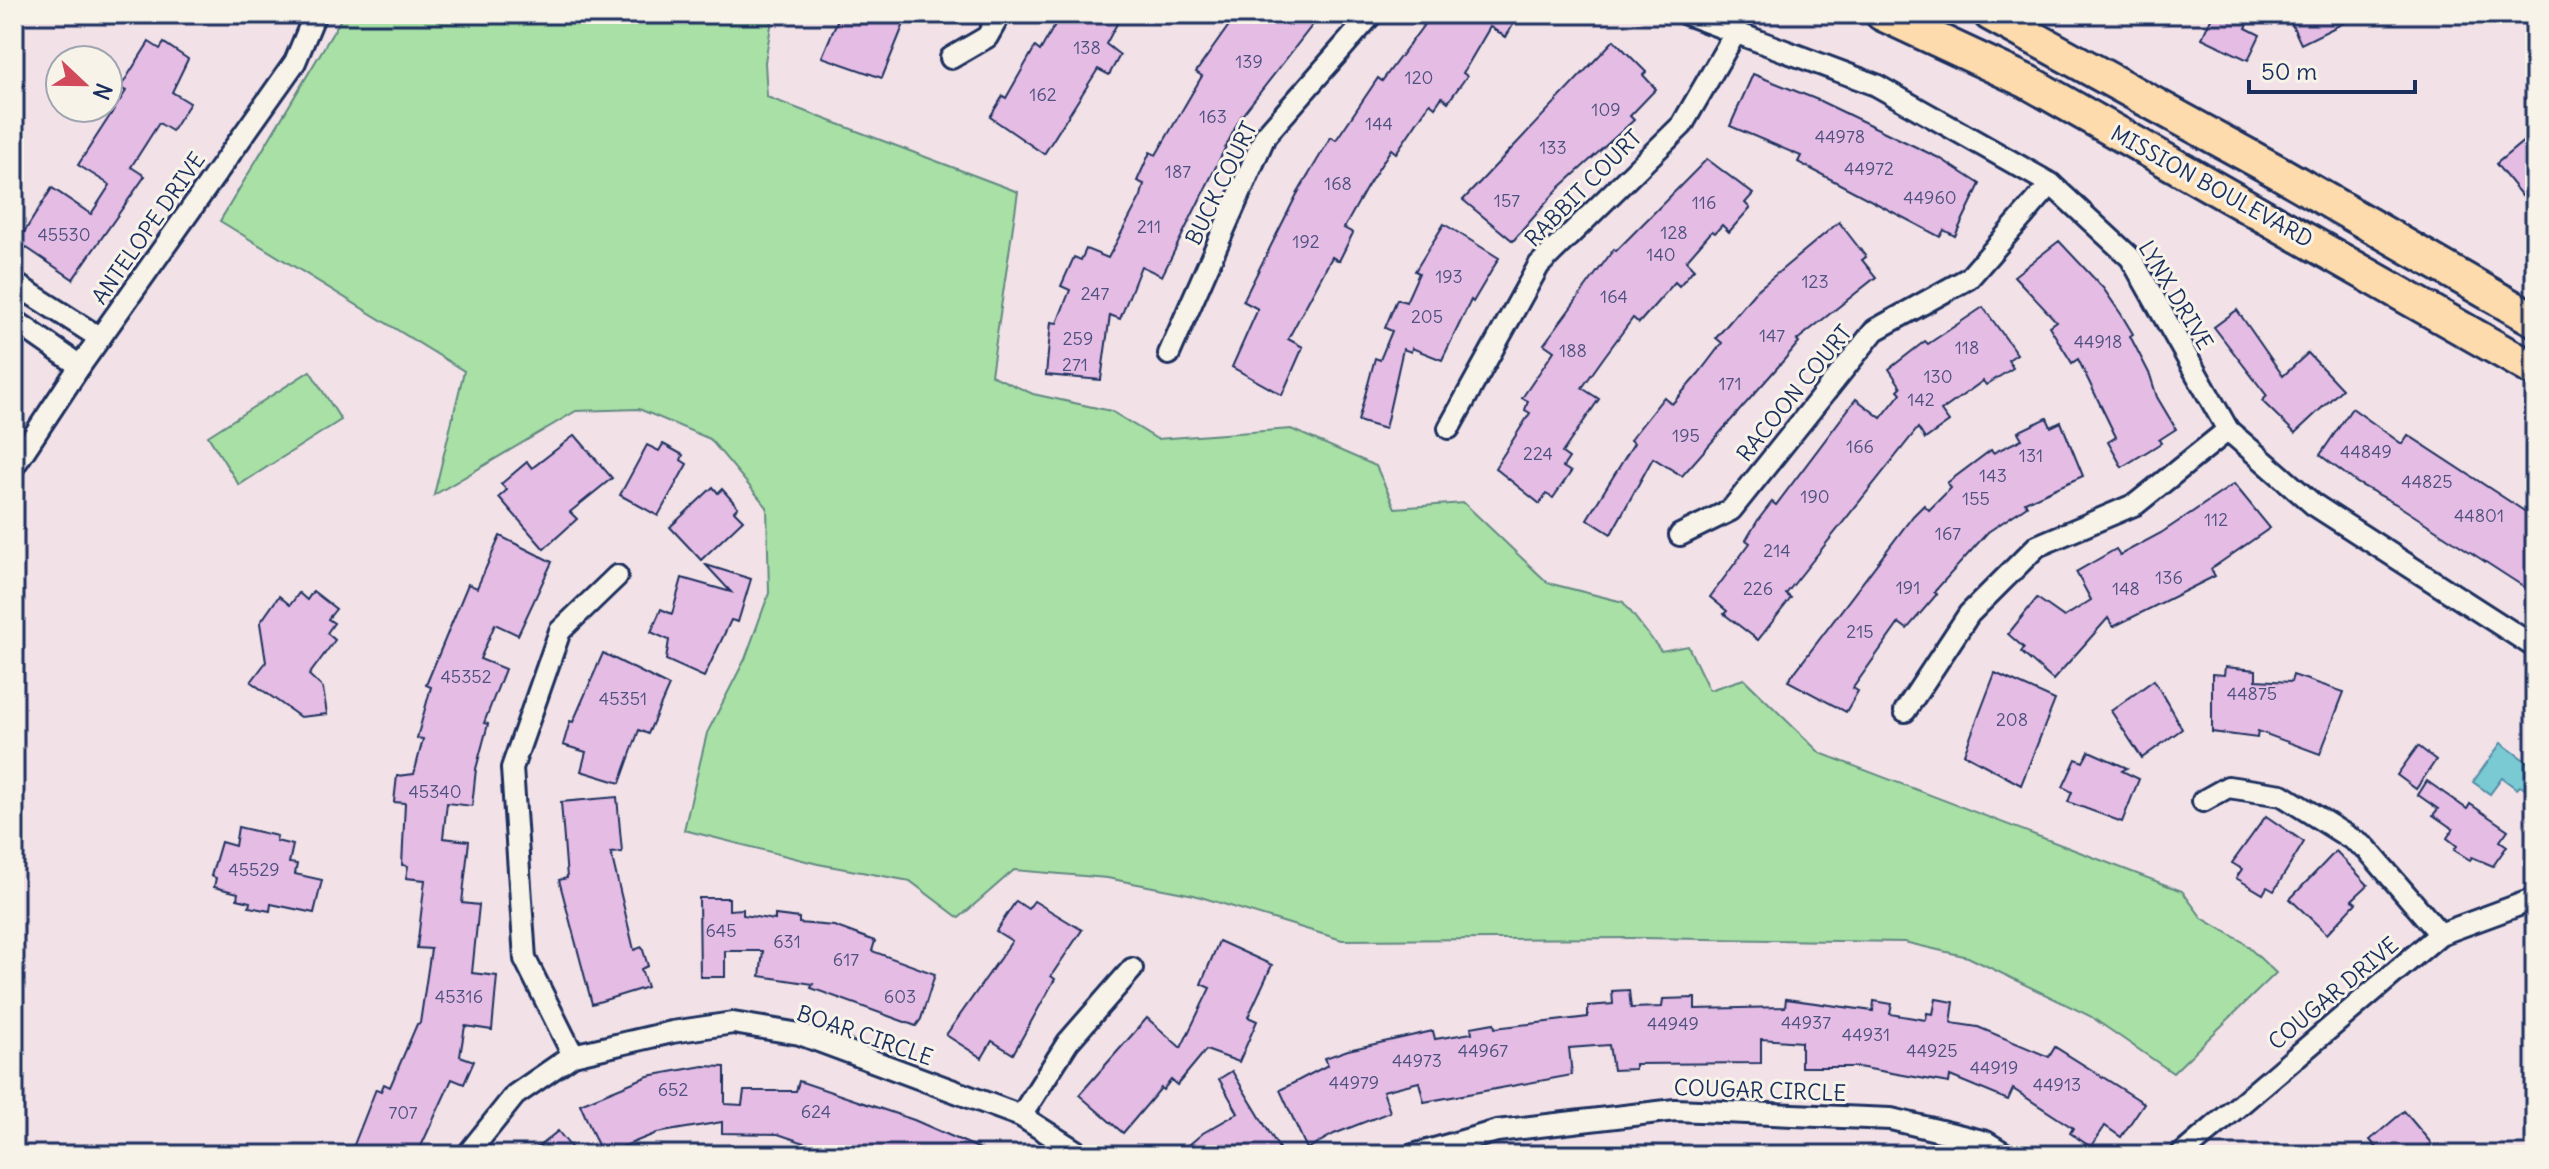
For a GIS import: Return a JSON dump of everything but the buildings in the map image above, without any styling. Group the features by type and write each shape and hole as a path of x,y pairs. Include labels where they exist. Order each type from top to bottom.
{"main road":[{"name":"MISSION BOULEVARD","path":"1882,14 2028,82 2535,370"},
{"name":"MISSION BOULEVARD","path":"1990,14 2236,148 2535,320"}],"street":[{"name":"ANTELOPE DRIVE","path":"14,466 80,366 295,62 315,14"},
{"path":"951,58 987,37 1000,14"},
{"name":"BUCK COURT","path":"1169,354 1265,136 1372,14"},
{"name":"LYNX DRIVE","path":"1686,14 1737,30 1876,85 2051,184 2131,258 2228,430 2313,504 2535,647"},
{"name":"RABBIT COURT","path":"1449,428 1539,265 1682,125 1737,30"},
{"name":"RACOON COURT","path":"1680,535 1731,510 1875,330 1969,278 2051,184"},
{"path":"14,283 100,338"},
{"path":"14,320 80,366"},
{"path":"1905,711 1969,614 2037,546 2136,504 2228,430"},
{"path":"573,1055 525,959 512,768 560,631 617,576"},
{"path":"2203,801 2228,787 2282,795 2366,848 2440,934"},
{"name":"COUGAR DRIVE","path":"2181,1155 2440,934 2535,899"},
{"path":"1021,1116 1068,1042 1132,969"},
{"name":"BOAR CIRCLE","path":"467,1155 515,1095 573,1055 672,1032 733,1023 800,1034 1021,1116 1082,1155"},
{"name":"COUGAR CIRCLE","path":"1413,1155 1497,1131 1675,1110 1891,1119 1986,1142 2007,1155"}],"green space":[{"path":"344,14 773,14 765,62 767,97 1018,192 991,375 1033,394 1111,411 1157,439 1291,429 1376,466 1395,508 1464,503 1548,583 1623,602 1661,651 1688,646 1709,690 1744,679 1820,753 2182,891 2202,918 2243,942 2276,973 2173,1073 2090,1016 1968,957 1904,942 1638,938 1342,940 1194,895 1107,878 1014,870 959,918 910,881 818,864 684,830 707,733 745,659 769,593 767,507 710,439 639,409 576,411 434,495 464,371 220,221"},
{"path":"310,371 341,420 239,485 208,436"}],"water":[{"path":"2501,743 2534,767 2535,775 2525,789 2520,786 2517,789 2502,778 2490,794 2473,782"}]}
